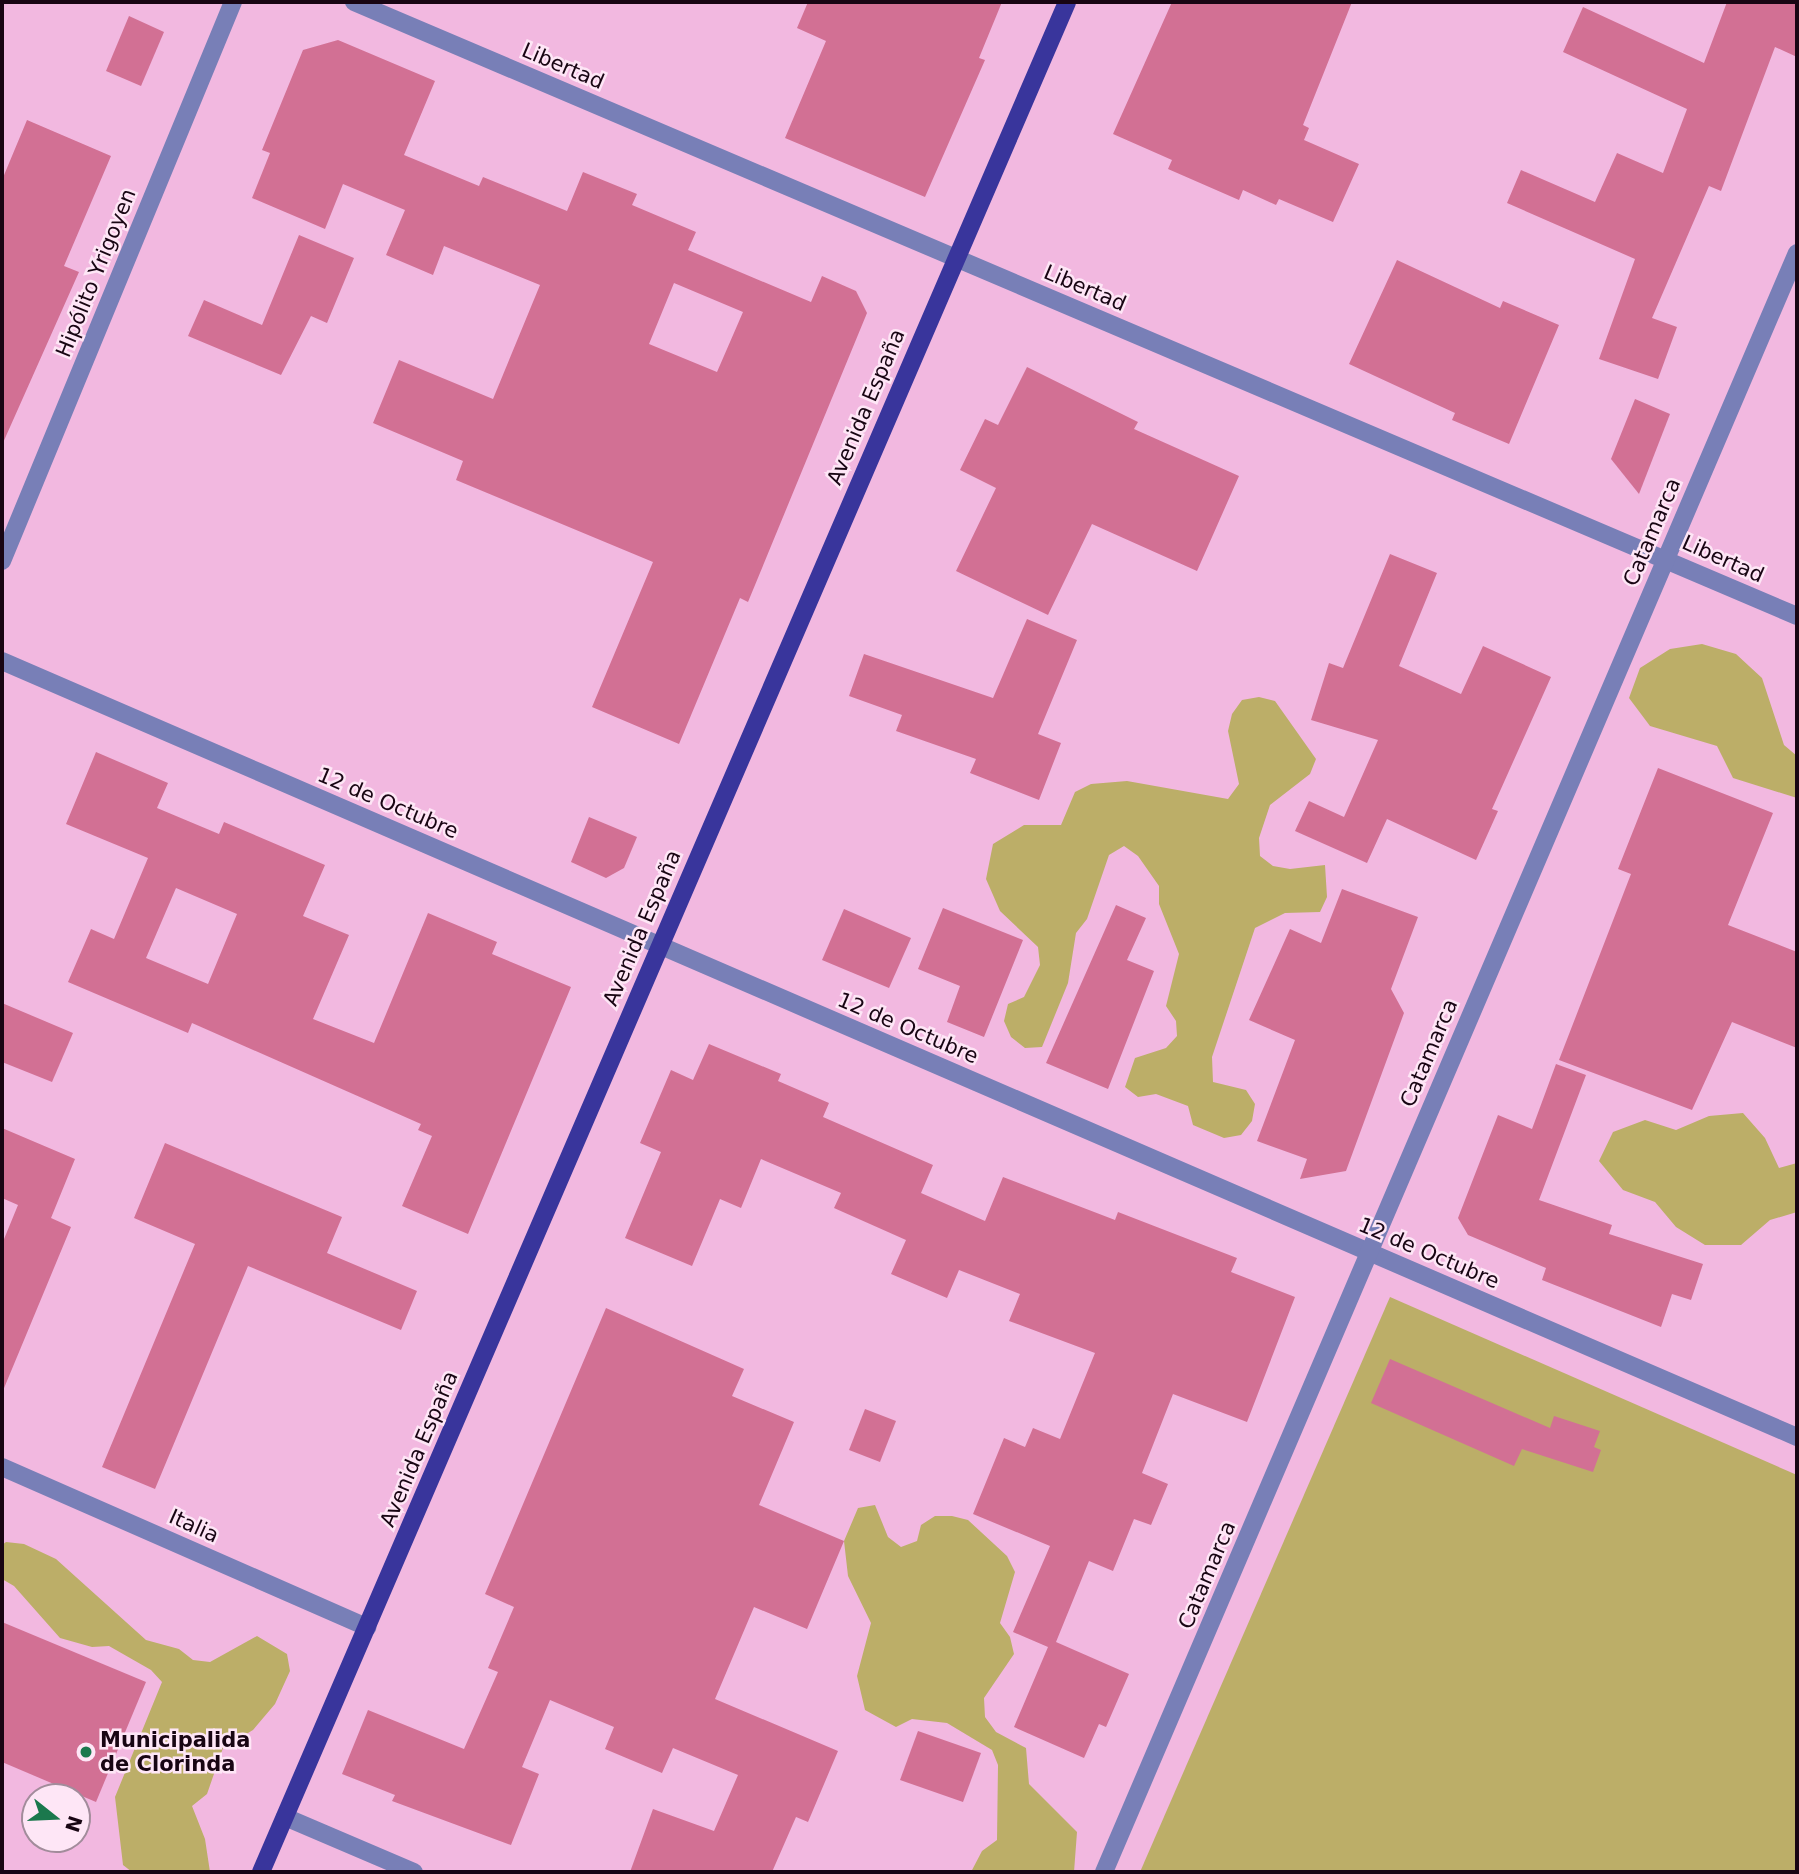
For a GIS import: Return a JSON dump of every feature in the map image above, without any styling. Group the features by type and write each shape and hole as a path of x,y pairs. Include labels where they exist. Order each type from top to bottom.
{"main road":[{"name":"Avenida España","path":"261,1872 1067,2"}],"street":[{"name":"Hipólito Yrigoyen","path":"2,561 233,2"},
{"name":"Libertad","path":"355,2 1797,616"},
{"name":"Catamarca","path":"1104,1872 1797,253"},
{"name":"12 de Octubre","path":"2,661 1797,1437"},
{"name":"Italia","path":"2,1467 367,1627"},
{"path":"285,1817 414,1872"}],"shaded area":[{"path":"1702,644 1736,654 1762,678 1784,745 1797,756 1797,798 1733,778 1717,746 1650,726 1629,698 1640,668 1670,649"},
{"path":"1259,697 1275,701 1316,759 1310,774 1270,805 1259,838 1260,856 1273,866 1290,869 1325,865 1327,897 1320,912 1285,913 1255,928 1212,1057 1213,1082 1246,1090 1255,1104 1252,1121 1241,1135 1224,1138 1193,1125 1188,1106 1156,1094 1138,1097 1125,1087 1135,1058 1166,1048 1177,1036 1176,1021 1166,1006 1179,954 1159,904 1159,886 1138,856 1124,846 1109,855 1087,919 1076,933 1068,983 1042,1047 1025,1048 1011,1037 1004,1021 1008,1004 1024,997 1040,965 1038,947 1000,911 986,879 993,844 1024,825 1061,825 1075,792 1091,784 1127,781 1228,799 1239,784 1228,731 1232,714 1242,700"},
{"path":"1743,1113 1765,1138 1779,1168 1797,1163 1797,1212 1770,1220 1741,1245 1705,1245 1676,1227 1655,1202 1623,1190 1599,1161 1613,1132 1645,1120 1676,1130 1709,1116"},
{"path":"1390,1297 1797,1475 1797,1872 1140,1872"},
{"path":"875,1505 888,1537 901,1547 917,1541 921,1525 935,1516 952,1516 968,1520 1007,1556 1015,1572 1000,1623 1010,1637 1014,1654 984,1698 985,1717 996,1732 1026,1748 1029,1784 1077,1832 1074,1872 971,1872 982,1851 997,1840 998,1765 992,1750 947,1723 912,1719 896,1727 865,1710 857,1676 871,1623 848,1576 844,1541 858,1508"},
{"path":"6,1542 24,1544 56,1559 146,1640 179,1649 193,1660 210,1662 257,1636 287,1654 290,1671 275,1704 253,1730 223,1748 207,1794 192,1806 205,1839 210,1872 132,1872 123,1865 115,1797 162,1682 151,1670 109,1646 92,1647 60,1638 14,1586 2,1579 2,1545"}],"building":[{"path":"808,2 1002,2 979,58 985,60 925,197 785,138 826,41 797,28"},
{"path":"1172,2 1352,2 1303,125 1309,128 1304,140 1359,164 1333,222 1279,199 1276,205 1243,190 1239,200 1168,169 1172,160 1113,134"},
{"path":"1727,2 1797,2 1797,57 1775,47 1721,191 1709,186 1652,318 1677,327 1658,379 1599,359 1635,259 1507,203 1521,170 1595,202 1617,153 1663,173 1687,109 1563,52 1583,7 1704,63"},
{"path":"129,16 164,32 141,86 106,71"},
{"path":"338,40 435,81 404,155 479,186 483,177 567,211 583,172 637,194 632,205 696,232 688,250 811,302 822,276 856,291 867,313 748,602 740,598 679,744 592,707 653,562 456,480 463,461 373,423 399,360 493,399 540,285 444,246 433,275 386,255 405,210 343,184 325,229 252,198 270,153 262,150 303,50","holes":["674,283 743,312 717,372 649,344"]},
{"path":"27,120 111,156 64,266 79,272 2,445 2,180"},
{"path":"299,235 354,258 327,323 311,316 281,375 188,336 204,300 262,325"},
{"path":"1397,260 1500,308 1503,301 1559,325 1509,444 1452,420 1455,413 1349,364"},
{"path":"1027,367 1138,422 1134,429 1239,476 1197,571 1092,524 1048,615 956,571 996,488 960,470 985,419 998,425"},
{"path":"1635,399 1670,414 1639,494 1611,459"},
{"path":"1390,554 1437,573 1399,666 1461,694 1483,646 1551,677 1492,809 1498,811 1476,860 1387,819 1367,863 1295,831 1309,801 1344,817 1378,740 1311,720 1329,663 1343,668"},
{"path":"1027,619 1077,640 1038,734 1061,743 1039,800 970,773 976,759 896,731 902,715 849,696 864,654 993,698"},
{"path":"96,752 168,783 157,808 219,834 224,822 325,865 303,916 349,935 313,1019 374,1043 428,913 497,942 492,954 571,987 468,1234 402,1206 432,1136 418,1130 421,1124 192,1023 188,1033 68,982 91,929 114,939 148,858 66,824","holes":["176,888 237,914 208,984 146,958"]},
{"path":"1658,768 1773,813 1728,925 1797,952 1797,1048 1732,1022 1692,1110 1559,1060 1631,874 1618,869"},
{"path":"589,817 637,837 624,868 606,878 571,862"},
{"path":"1342,889 1418,917 1391,989 1404,1013 1346,1171 1300,1179 1307,1159 1257,1141 1295,1040 1249,1020 1290,929 1321,943"},
{"path":"1116,905 1146,918 1127,960 1154,971 1108,1089 1046,1063"},
{"path":"943,908 1023,940 984,1037 947,1022 960,986 918,969"},
{"path":"844,909 911,938 889,988 822,960"},
{"path":"2,1003 73,1033 52,1082 2,1062"},
{"path":"709,1044 781,1074 778,1081 829,1103 823,1117 933,1165 921,1193 985,1221 1003,1177 1115,1220 1118,1212 1237,1258 1231,1272 1295,1297 1247,1422 1173,1394 1142,1473 1168,1484 1151,1525 1134,1519 1113,1571 1089,1561 1056,1642 1129,1674 1106,1727 1099,1724 1084,1758 1014,1727 1048,1647 1013,1632 1050,1546 973,1514 1004,1438 1025,1447 1033,1428 1060,1439 1095,1353 1009,1321 1020,1294 959,1270 947,1298 891,1274 906,1240 834,1208 841,1193 761,1159 741,1208 720,1199 692,1266 625,1238 661,1152 640,1143 671,1070 693,1080"},
{"path":"1556,1064 1586,1075 1539,1200 1612,1225 1609,1234 1703,1264 1691,1300 1672,1294 1661,1327 1542,1280 1546,1268 1468,1235 1458,1218 1498,1115 1532,1129"},
{"path":"2,1128 75,1159 51,1218 71,1227 2,1393 2,1244 18,1205 2,1198"},
{"path":"165,1143 342,1217 327,1253 417,1291 401,1330 248,1266 155,1489 102,1467 195,1244 134,1218"},
{"path":"606,1308 744,1369 732,1396 794,1422 759,1505 844,1541 807,1629 754,1607 715,1699 838,1751 808,1822 796,1817 772,1872 630,1872 653,1809 714,1831 738,1775 673,1748 662,1773 605,1749 614,1727 550,1700 522,1767 539,1774 511,1845 392,1801 395,1795 342,1774 368,1710 464,1749 498,1672 488,1668 514,1607 485,1594"},
{"path":"1390,1359 1550,1428 1554,1416 1600,1431 1594,1447 1601,1450 1593,1472 1522,1449 1514,1466 1371,1403"},
{"path":"865,1409 896,1421 880,1462 849,1450"},
{"path":"2,1622 146,1682 96,1802 91,1800 91,1783 51,1783 2,1762"},
{"path":"918,1731 981,1753 963,1802 900,1780"}],"place":[{"name":"Municipalida de Clorinda","path":"86,1752"}]}
